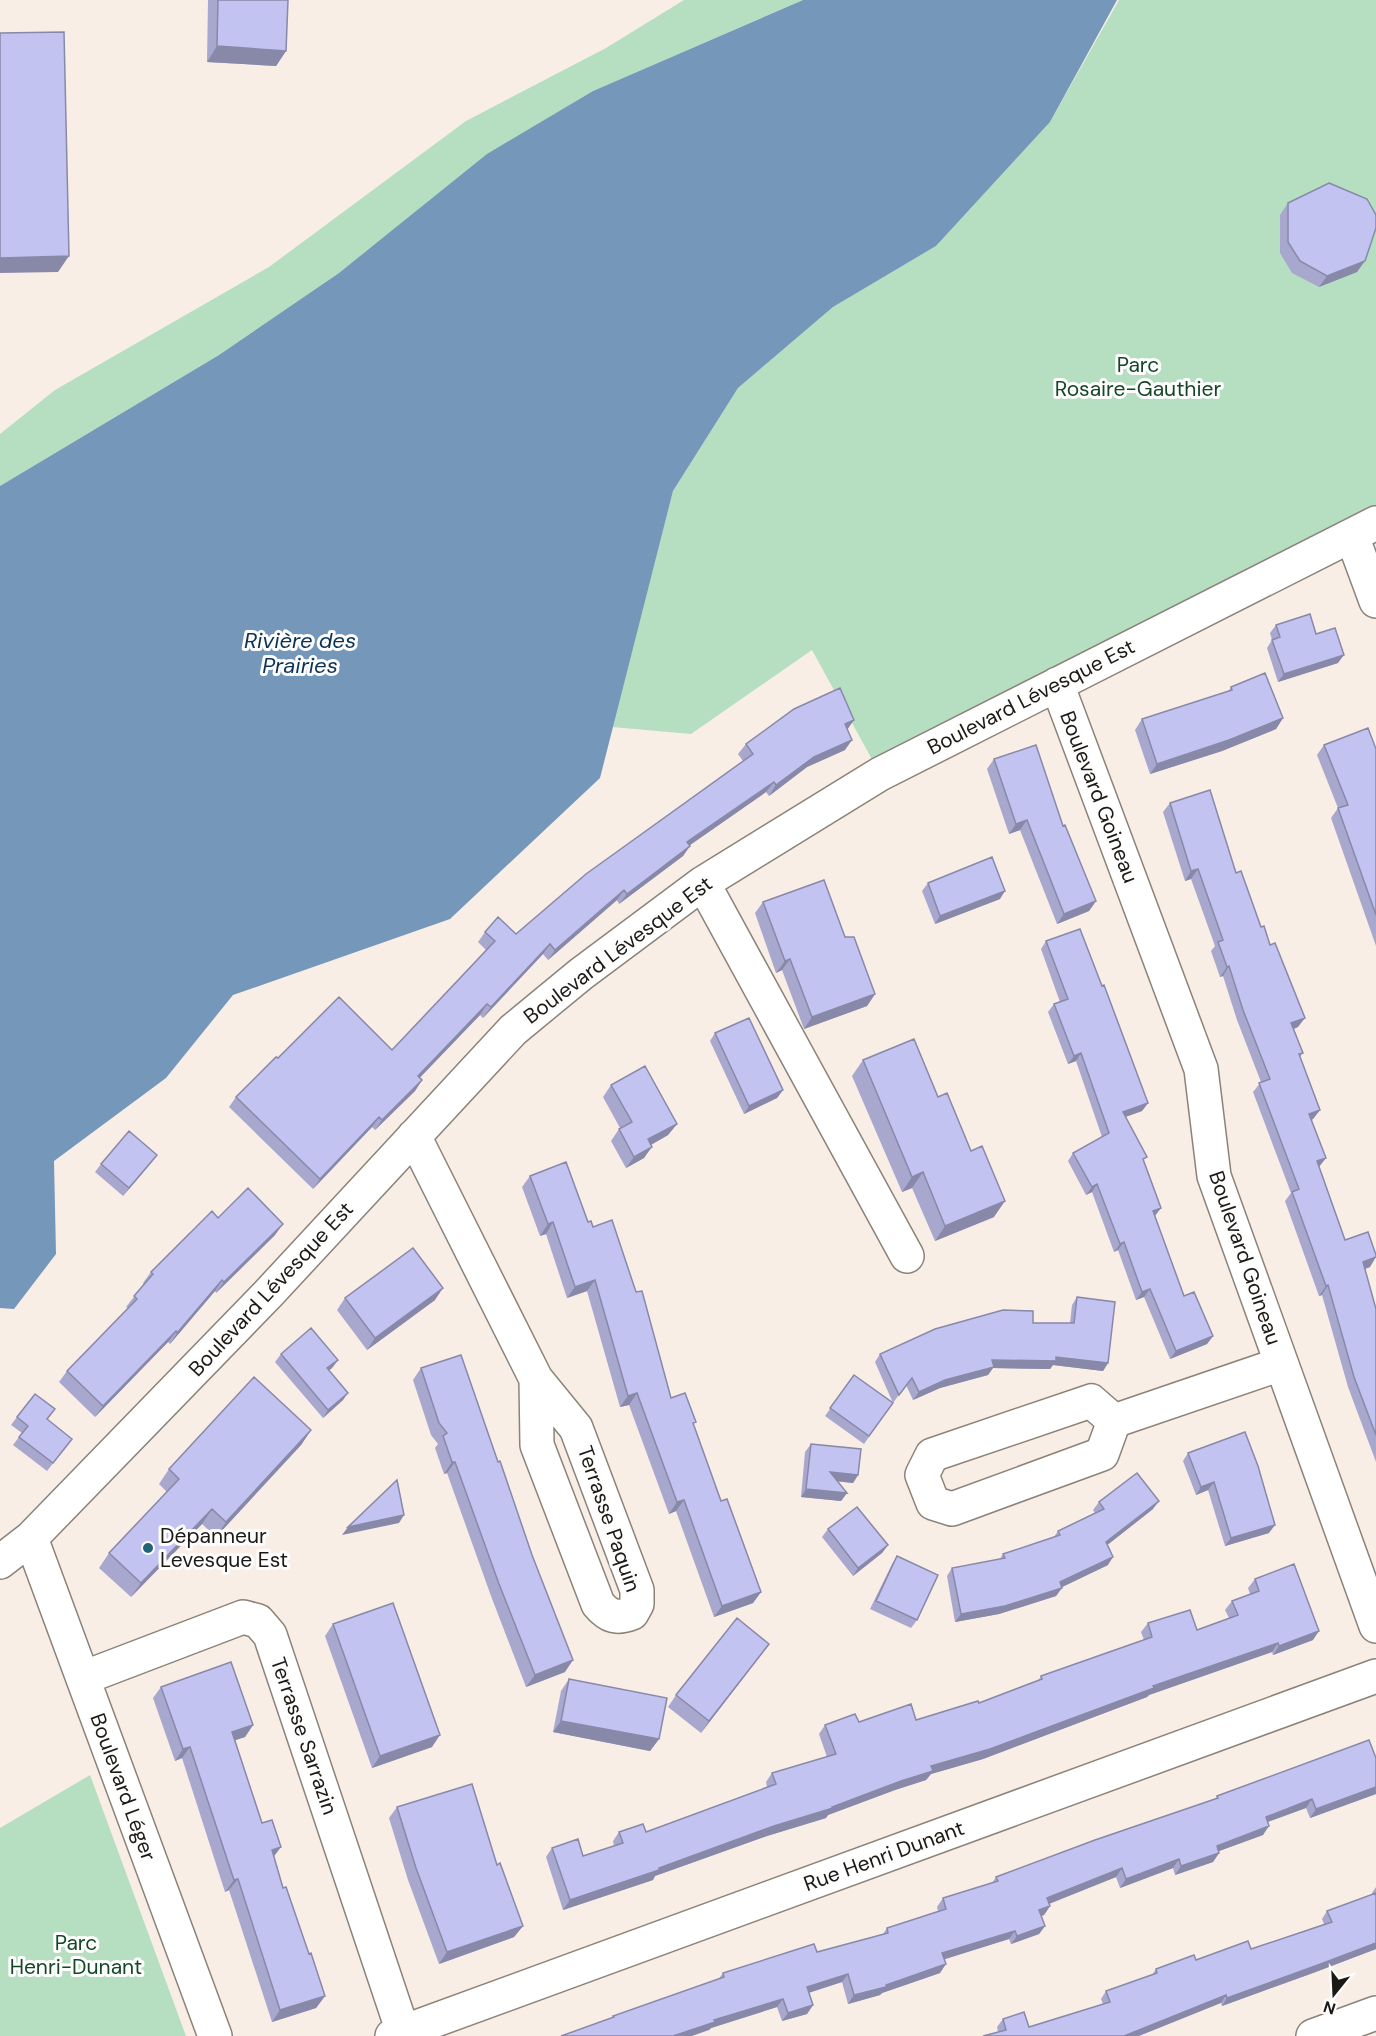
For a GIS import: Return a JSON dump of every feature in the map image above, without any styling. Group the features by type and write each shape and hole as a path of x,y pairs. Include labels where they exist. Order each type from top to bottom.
{"street":[{"path":"1364,530 1376,601"},
{"name":"Boulevard Lévesque Est","path":"0,1562 31,1538 268,1294 513,1030 581,974 703,883 880,774 1364,530"},
{"name":"Boulevard Goineau","path":"1057,684 1201,1069 1214,1176 1376,1626"},
{"path":"703,883 907,1256"},
{"name":"Terrasse Paquin","path":"414,1136 536,1379 576,1428 637,1590 637,1604 632,1613 620,1618 607,1614 598,1604 537,1445 536,1379"},
{"path":"1114,1421 1281,1364"},
{"path":"1091,1401 1114,1421 1102,1454 952,1509 933,1503 922,1475 932,1455 1091,1401"},
{"name":"Boulevard Léger","path":"31,1538 216,2036"},
{"name":"Terrasse Sarrazin","path":"83,1678 243,1617 258,1621 270,1635 398,2034"},
{"name":"Rue Henri Dunant","path":"398,2034 1376,1676"},
{"path":"1313,2036 1376,2013"}],"green space":[{"path":"684,0 803,0 593,91 495,150 339,273 219,355 0,486 0,434 55,390 269,267 466,121 606,48"},
{"name":"Parc Rosaire-Gauthier","path":"1119,0 1376,0 1376,524 880,774 812,650 691,734 612,727 673,491 738,388 833,307 936,246 1050,122"},
{"name":"Parc Henri-Dunant","path":"90,1775 186,2036 0,2036 0,1828"}],"water":[{"name":"Rivière des Prairies","path":"803,0 1117,0 1050,122 936,246 833,307 738,388 673,491 600,778 450,919 233,995 166,1078 54,1161 56,1254 14,1309 0,1308 0,486 219,355 339,273 487,154 593,91"}],"building":[{"path":"218,0 288,0 286,51 217,46"},
{"path":"64,32 69,256 0,258 0,33"},
{"path":"1329,183 1367,199 1376,215 1376,228 1365,261 1327,276 1300,261 1288,242 1288,203"},
{"path":"1310,614 1316,634 1335,628 1344,655 1284,674 1272,640 1280,637 1276,625"},
{"path":"1265,673 1283,718 1229,740 1157,764 1142,719 1232,690 1231,687"},
{"path":"840,688 854,720 845,724 852,740 814,757 776,785 774,782 687,842 690,846 627,894 624,890 555,950 550,944 491,1007 487,1004 418,1076 422,1080 382,1120 379,1117 320,1179 236,1097 339,997 392,1050 495,941 485,932 498,917 516,934 586,874 753,754 746,744 794,709"},
{"path":"1368,728 1376,749 1376,915 1338,808 1348,805 1324,745"},
{"path":"1036,745 1063,826 1065,825 1096,901 1064,914 1027,820 1016,824 994,759"},
{"path":"1210,790 1236,873 1241,871 1261,927 1264,926 1270,945 1275,943 1305,1018 1291,1023 1303,1053 1299,1054 1320,1110 1309,1114 1326,1158 1317,1161 1345,1240 1368,1232 1376,1255 1363,1262 1376,1309 1376,1435 1354,1377 1328,1285 1326,1286 1292,1192 1299,1189 1259,1083 1270,1079 1218,942 1223,940 1198,869 1191,871 1170,803"},
{"path":"992,857 1005,891 940,916 928,883"},
{"path":"824,880 845,937 854,937 875,994 812,1017 790,959 785,961 763,902"},
{"path":"1080,929 1102,986 1104,985 1148,1103 1123,1112 1147,1157 1143,1159 1161,1208 1153,1211 1184,1296 1194,1292 1213,1336 1176,1351 1150,1289 1142,1292 1124,1242 1120,1244 1097,1184 1092,1187 1073,1153 1109,1133 1081,1053 1074,1056 1054,1004 1068,999 1046,941"},
{"path":"749,1018 783,1090 749,1106 715,1033"},
{"path":"914,1039 938,1097 947,1093 971,1151 982,1146 1005,1201 945,1226 923,1172 912,1177 863,1060"},
{"path":"645,1066 677,1124 648,1139 652,1147 634,1157 619,1129 632,1122 611,1085"},
{"path":"129,1131 157,1155 129,1188 101,1164"},
{"path":"566,1162 588,1222 591,1221 593,1227 612,1220 636,1292 642,1291 671,1398 685,1393 696,1422 693,1423 721,1501 727,1499 761,1592 722,1606 684,1500 677,1502 637,1393 628,1396 595,1280 575,1287 553,1222 548,1224 530,1176"},
{"path":"248,1188 283,1224 224,1282 222,1280 177,1333 176,1331 103,1406 67,1371 137,1299 134,1296 153,1274 151,1272 212,1211 218,1218"},
{"path":"413,1248 443,1288 375,1338 345,1298"},
{"path":"1077,1297 1115,1302 1108,1363 1056,1357 1056,1361 992,1360 994,1367 945,1380 919,1392 912,1378 899,1395 880,1354 935,1329 1003,1310 1033,1311 1033,1323 1074,1323"},
{"path":"311,1328 338,1360 327,1368 348,1393 328,1410 281,1354"},
{"path":"461,1355 532,1555 573,1660 535,1675 455,1462 452,1462 443,1436 447,1433 439,1423 421,1368"},
{"path":"854,1375 893,1403 869,1436 830,1408"},
{"path":"254,1377 311,1430 226,1522 212,1509 141,1583 109,1553 179,1479 169,1469"},
{"path":"35,1394 55,1409 47,1419 72,1439 53,1463 19,1437 28,1426 17,1417"},
{"path":"1245,1432 1258,1466 1275,1525 1231,1538 1214,1482 1201,1487 1188,1453"},
{"path":"811,1444 861,1449 858,1475 830,1472 847,1493 806,1489"},
{"path":"1137,1473 1159,1501 1106,1542 1113,1557 1060,1582 1062,1588 1005,1606 961,1614 952,1568 1005,1558 1003,1554 1060,1535 1058,1531 1104,1509 1099,1502"},
{"path":"397,1480 404,1515 348,1527"},
{"path":"857,1507 888,1545 858,1568 828,1529"},
{"path":"897,1556 938,1575 917,1620 876,1601"},
{"path":"1294,1564 1319,1631 1153,1686 1154,1688 990,1749 931,1766 933,1771 833,1808 774,1826 659,1868 659,1870 570,1900 552,1848 578,1839 583,1856 623,1843 619,1832 643,1824 646,1832 776,1784 772,1773 836,1754 825,1725 855,1714 859,1722 911,1704 916,1720 978,1701 979,1703 1042,1679 1041,1676 1152,1637 1148,1623 1190,1610 1197,1630 1238,1615 1232,1601 1259,1591 1255,1579"},
{"path":"393,1603 440,1735 380,1756 333,1624"},
{"path":"737,1618 769,1644 709,1721 676,1695"},
{"path":"231,1662 253,1725 232,1732 262,1823 272,1820 281,1847 272,1850 283,1888 286,1887 325,1996 280,2010 238,1879 234,1880 190,1747 183,1749 161,1687"},
{"path":"569,1679 667,1698 659,1739 561,1721"},
{"path":"1369,1740 1376,1758 1376,1787 1316,1809 1312,1799 1266,1817 1269,1826 1217,1846 1219,1853 1181,1866 1179,1859 1126,1879 1122,1868 1047,1898 1050,1906 1039,1910 1045,1926 1017,1936 1015,1931 942,1953 946,1964 886,1985 886,1987 854,1995 848,1974 807,1987 813,2005 788,2013 783,1999 714,2020 715,2022 673,2036 561,2036 724,1977 723,1973 814,1944 817,1952 888,1933 887,1928 946,1909 943,1898 998,1881 996,1877 1218,1798 1217,1796"},
{"path":"472,1784 497,1865 500,1863 523,1926 447,1952 416,1868 397,1807"},
{"path":"1376,1893 1376,1943 1227,1998 1226,1995 1124,2036 983,2036 1006,2030 1003,2019 1024,2012 1029,2027 1110,2002 1106,1991 1157,1973 1156,1969 1194,1955 1196,1960 1248,1941 1251,1949 1332,1922 1327,1911"}],"place":[{"name":"Dépanneur Levesque Est","path":"148,1548"}]}
